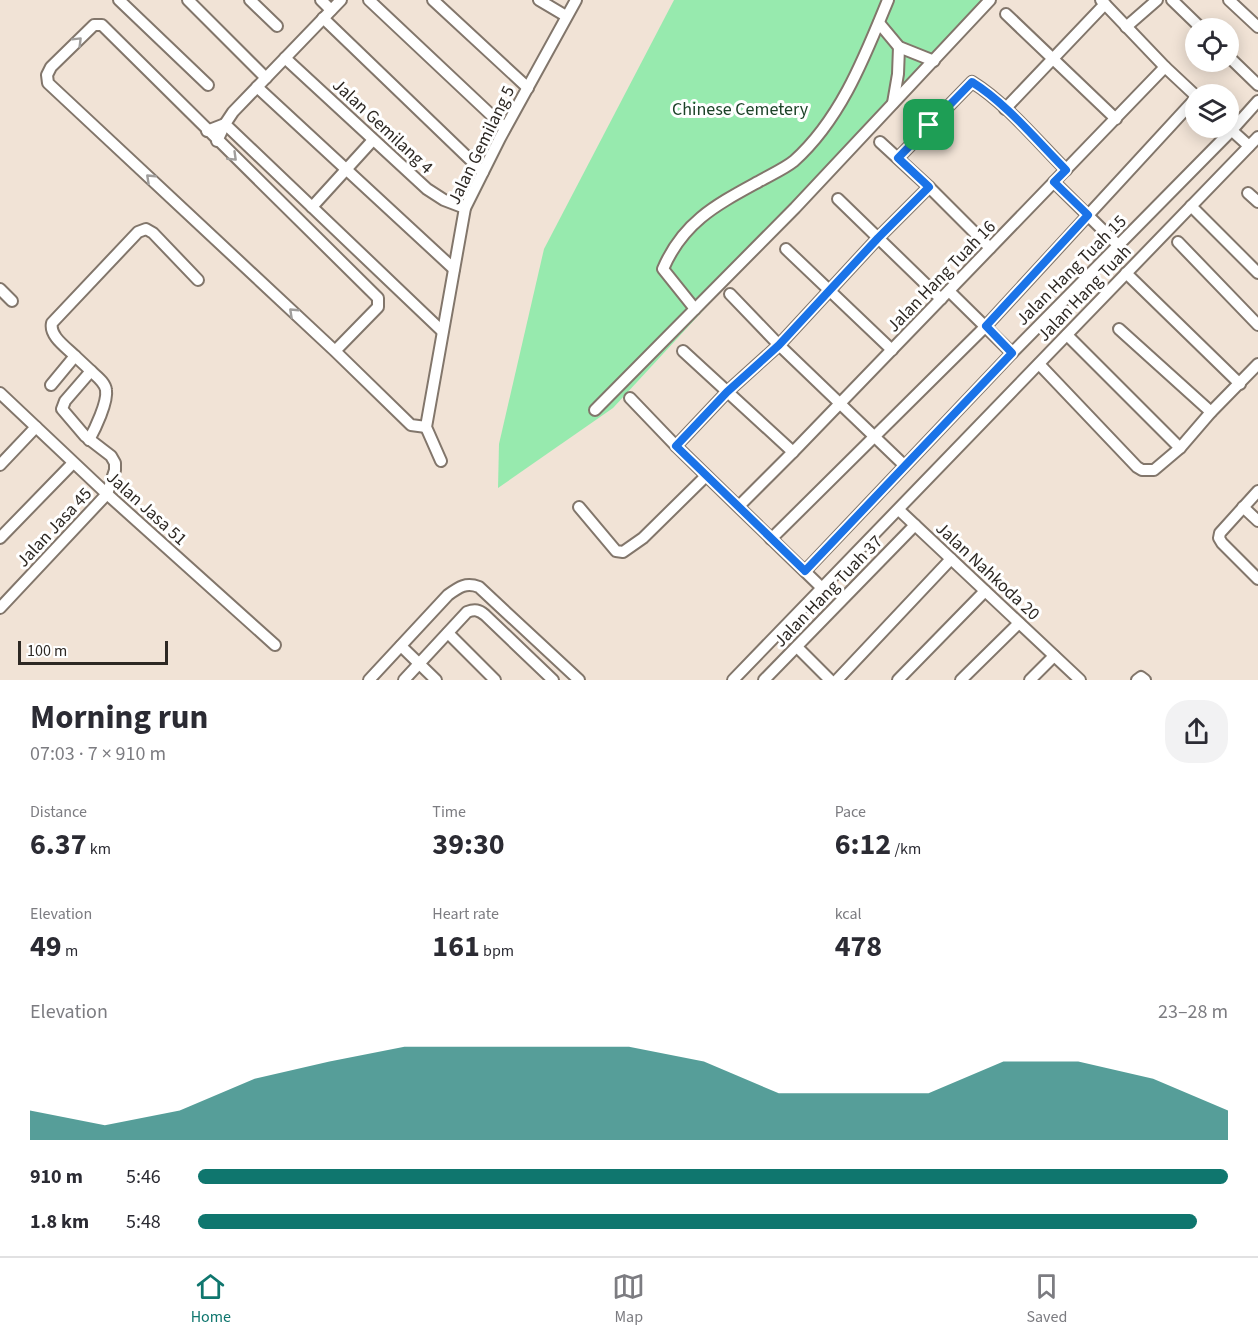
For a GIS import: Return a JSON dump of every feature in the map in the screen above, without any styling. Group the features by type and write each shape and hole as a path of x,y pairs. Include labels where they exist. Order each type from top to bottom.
{"street":[{"path":"119,0 208,85"},
{"path":"188,0 266,78"},
{"path":"250,0 277,26"},
{"path":"321,0 327,14 483,172"},
{"path":"217,141 233,112 341,0"},
{"path":"369,0 505,129"},
{"path":"433,0 528,88"},
{"path":"539,0 566,16"},
{"name":"Jalan Gemilang 5","path":"426,428 465,208 505,129 576,0"},
{"path":"695,309 663,269 678,240 709,211 793,161 833,115 863,60 888,0"},
{"path":"595,410 893,104 990,0"},
{"path":"1126,27 1157,0"},
{"path":"1172,0 1191,18"},
{"path":"1230,0 1258,27"},
{"path":"1005,110 1103,2 1185,86"},
{"path":"1006,14 1116,120"},
{"path":"879,23 899,47 934,61"},
{"path":"335,351 378,307 378,298 102,25 94,25 51,67 47,75 48,83 411,425 426,428 441,461"},
{"path":"893,104 898,74 899,47"},
{"name":"Jalan Gemilang 4","path":"285,58 426,189 444,201 465,208"},
{"name":"Jalan Hang Tuah 16","path":"739,506 1165,67"},
{"path":"1239,67 1258,85"},
{"path":"898,158 972,82 983,89 1066,170"},
{"path":"257,87 454,269"},
{"name":"Jalan Hang Tuah 15","path":"1239,119 1258,101"},
{"path":"771,539 986,326 1185,109"},
{"path":"207,131 225,124"},
{"path":"225,124 442,331"},
{"path":"1239,132 1255,140"},
{"name":"Jalan Hang Tuah 15","path":"805,571 904,465 1220,138"},
{"path":"312,207 373,140"},
{"name":"Jalan Hang Tuah","path":"733,680 1255,140"},
{"path":"880,142 990,248"},
{"path":"1054,182 1118,245"},
{"path":"676,446 727,392 779,345 878,238 929,187"},
{"path":"1248,193 1258,202"},
{"path":"838,199 878,238 945,295 986,326 1012,353"},
{"path":"1191,206 1258,273"},
{"path":"89,440 98,425 106,390 103,383 53,334 52,323 138,232 146,229 153,233 198,280"},
{"path":"1178,242 1258,325"},
{"path":"786,249 892,350"},
{"path":"1126,273 1240,384"},
{"path":"0,289 12,302"},
{"path":"730,294 779,345 876,435 904,465"},
{"path":"1119,329 1211,412"},
{"path":"1067,335 1180,448"},
{"path":"683,351 793,452"},
{"path":"51,386 75,356"},
{"path":"1039,364 1137,467 1142,470 1154,470 1180,448 1258,363"},
{"path":"91,371 65,401 62,409 89,440 111,456 115,463 115,470 106,494"},
{"name":"Jalan Jasa 51","path":"0,393 106,494 275,645"},
{"path":"630,398 706,476 822,588"},
{"path":"0,465 36,427"},
{"path":"0,538 73,463"},
{"path":"579,507 615,551 623,552 643,538 706,476"},
{"path":"1258,491 1220,533 1219,538 1258,579"},
{"name":"Jalan Jasa 45","path":"0,608 106,494"},
{"path":"1243,507 1258,521"},
{"name":"Jalan Nahkoda 20","path":"899,510 1080,680"},
{"name":"Jalan Hang Tuah 37","path":"764,680 915,525"},
{"path":"837,680 951,559"},
{"path":"369,680 448,595 461,586 471,584 479,587 574,678"},
{"path":"898,680 985,591"},
{"path":"405,680 467,612 473,610 480,611 553,680"},
{"path":"961,680 1018,623"},
{"path":"448,633 495,680"},
{"path":"401,646 436,680"},
{"path":"797,646 830,680"},
{"path":"1030,680 1054,656"},
{"path":"1137,680 1141,677 1145,680"}],"green space":[{"name":"Chinese Cemetery","path":"674,0 990,0 613,408 498,488 499,444 544,249"}],"route":[{"path":"972,82 983,89 1066,170 1054,182 1088,215 986,326 1012,353 805,571 676,446 727,392 779,345 878,238 929,187 898,158 929,125 972,82"}]}
